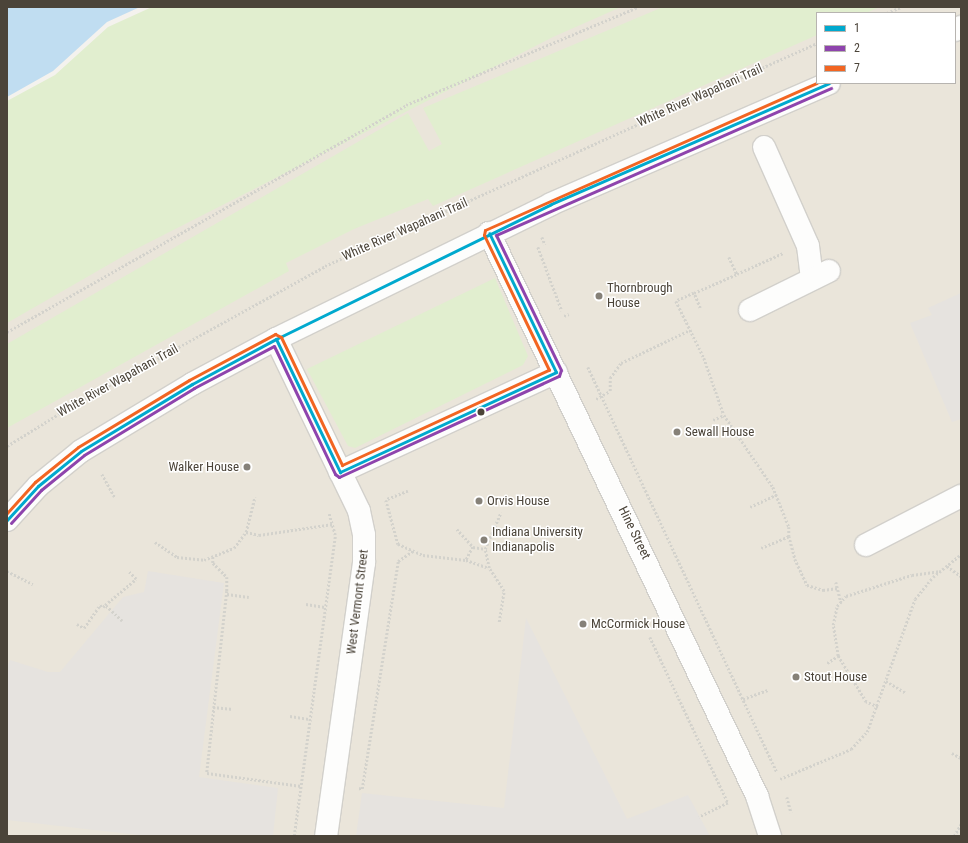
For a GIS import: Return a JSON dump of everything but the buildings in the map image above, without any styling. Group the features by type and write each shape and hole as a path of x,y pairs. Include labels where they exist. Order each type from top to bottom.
{"street":[{"path":"7,520 38,486 81,451 192,384 276,339 489,233 827,84"},
{"path":"750,310 820,275 764,147"},
{"name":"Hine Street","path":"489,233 757,796 770,836"},
{"name":"West Vermont Street","path":"276,339 359,511 364,535 364,563 326,836"},
{"path":"340,472 556,372"},
{"path":"866,545 961,496"}],"path":[{"path":"7,332 406,105 638,7"},
{"path":"889,12 901,7"},
{"name":"White River Wapahani Trail","path":"7,446 70,406 325,266 816,43"},
{"path":"808,246 795,247 676,301 704,358 724,415 749,454 765,472 776,495 789,527 789,536 795,559 807,585 823,590 838,588"},
{"path":"538,247 562,311"},
{"path":"729,257 737,274"},
{"path":"694,293 700,308"},
{"path":"564,316 569,314"},
{"path":"588,367 780,780 851,750 867,732 878,707 915,599 941,571 961,554"},
{"path":"713,420 724,415"},
{"path":"102,474 115,497"},
{"path":"246,532 259,535 333,524 359,511 408,491"},
{"path":"750,507 776,495"},
{"path":"155,542 177,557 204,560 234,548 246,532 255,497"},
{"path":"386,500 398,544 423,556 466,560 489,568"},
{"path":"499,622 504,591 489,568 485,549 501,512"},
{"path":"294,836 335,535 333,524"},
{"path":"457,529 473,546 485,549"},
{"path":"761,548 789,536"},
{"path":"466,560 473,546"},
{"path":"213,557 213,563 227,577 227,594 213,707 207,773 302,786"},
{"path":"947,566 961,576"},
{"path":"7,571 33,584"},
{"path":"878,707 866,702 838,656 833,625 838,606 846,596 912,575 941,571"},
{"path":"78,624 84,628 100,605 104,607 136,579 128,572"},
{"path":"836,582 841,602"},
{"path":"227,594 249,597"},
{"path":"306,604 325,607"},
{"path":"105,605 122,621"},
{"path":"827,663 838,656"},
{"path":"886,681 906,693"},
{"path":"743,699 768,690"},
{"path":"213,707 233,709"},
{"path":"290,716 310,719"},
{"path":"952,753 961,758"},
{"path":"954,836 961,824"}],"shaded area":[{"name":"Indiana University Indianapolis","path":"461,7 961,7 961,836 7,836 7,243"},
{"path":"961,293 961,419 952,422 910,323 932,315 928,308"},
{"path":"148,571 224,583 199,777 278,788 273,836 147,836 7,820 7,668 10,660 48,672 60,672 123,597 144,592"},
{"path":"526,618 627,819 688,795 710,836 356,836 362,793 504,808"}],"green space":[{"path":"152,7 621,7 553,37 134,250 7,323 7,101 55,75 108,27"},
{"path":"663,7 880,7 868,12 816,12 816,35 433,206 428,199 354,229 286,263 289,271 7,428 7,344 408,113 429,151 442,144 423,108"},
{"path":"495,278 528,356 523,365 355,448 348,446 307,369"}],"water":[{"path":"7,7 140,7 107,22 53,71 7,97"}],"transit line":[{"name":"7","path":"7,513 35,482 78,447 189,380 275,334 281,337 342,465 549,370 484,235 485,230 816,83"},
{"name":"1","path":"7,520 38,486 81,451 192,384 276,339 551,204 827,84"},
{"name":"2","path":"11,523 41,490 84,455 194,388 274,346 335,474 339,477 559,376 561,370 496,235 831,88"},
{"name":"1","path":"276,339 340,472 556,372 489,233"}],"place":[{"name":"Thornbrough House","path":"599,296"},
{"name":"Sewall House","path":"677,432"},
{"name":"Walker House","path":"247,467"},
{"name":"Orvis House","path":"479,501"},
{"name":"Indiana University Indianapolis","path":"484,540"},
{"name":"McCormick House","path":"583,624"},
{"name":"Stout House","path":"796,677"}]}
